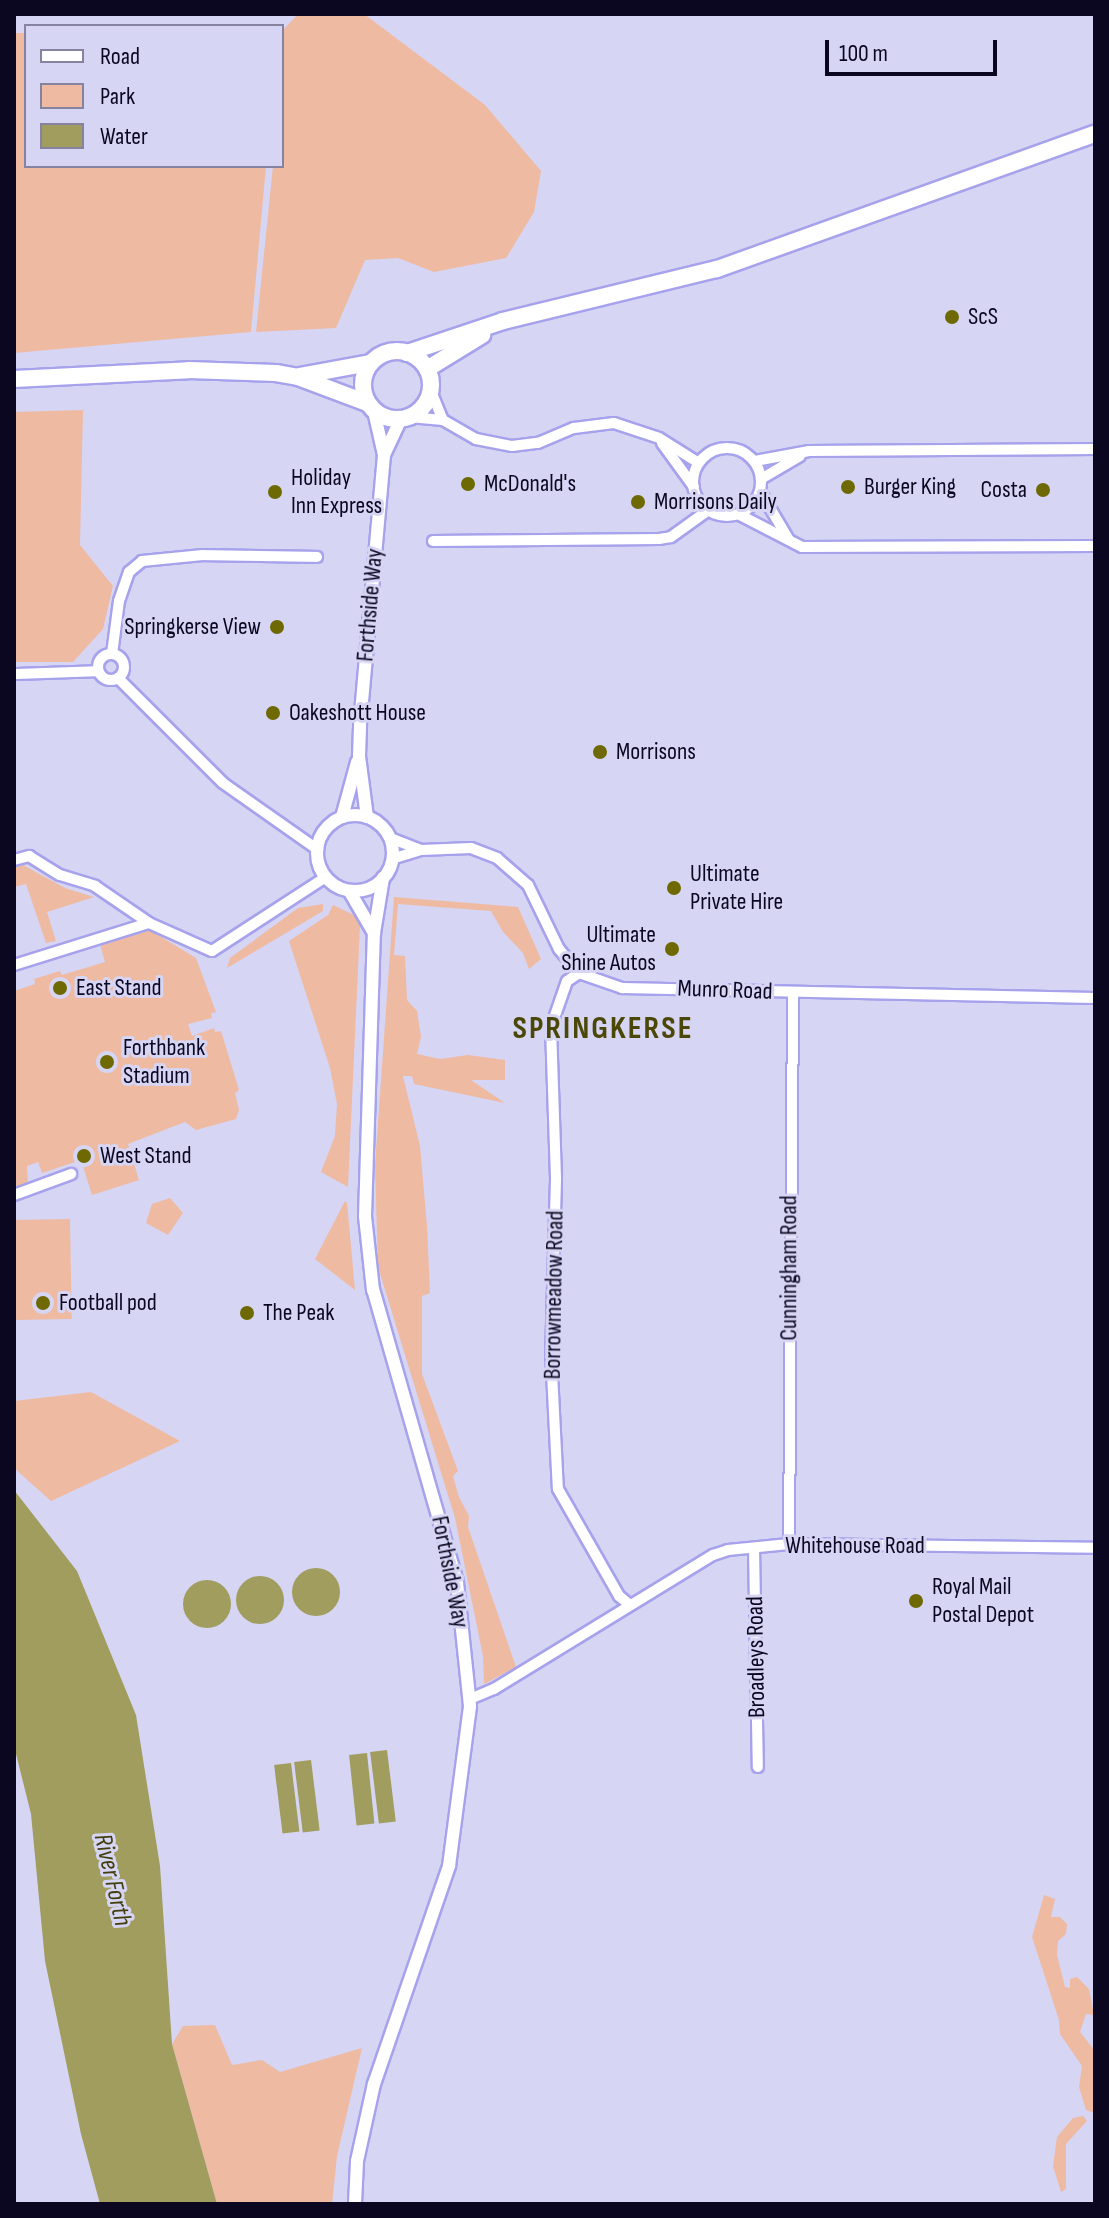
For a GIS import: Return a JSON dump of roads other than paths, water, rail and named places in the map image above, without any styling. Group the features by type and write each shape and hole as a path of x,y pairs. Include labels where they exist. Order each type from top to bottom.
{"main road":[{"path":"14,379 189,370 298,377 370,363 390,352 407,353 503,321 717,269 1095,134"},
{"path":"427,369 503,321"},
{"path":"298,377 371,407 387,418 405,418 423,407 431,391 427,369 407,353"},
{"path":"370,363 362,382 371,407"}],"street":[{"path":"431,391 443,420"},
{"name":"Forthside Way","path":"342,817 359,756 384,455 371,407"},
{"name":"Forthside Way","path":"384,455 405,418"},
{"path":"405,418 443,420 476,439 512,446 538,443 574,428 614,423 659,438 699,463"},
{"path":"659,438 707,511 727,516 749,509 761,485 809,451"},
{"path":"694,487 699,463 711,452 722,448 737,449 755,461 761,485 791,542"},
{"path":"755,461 809,451 1095,449"},
{"path":"433,541 659,539 671,537 707,511"},
{"path":"738,514 802,547 1095,546"},
{"path":"112,654 119,601 129,572 142,561 203,555 317,557"},
{"path":"98,671 101,659 112,654"},
{"path":"112,654 124,664 118,678"},
{"path":"14,674 98,671 108,680 118,678"},
{"path":"118,678 223,783 317,849"},
{"name":"Forthside Way","path":"359,756 367,817"},
{"path":"390,838 392,859 383,878 373,886 350,892 326,877 318,863 317,849 324,830 342,817 367,817 377,822 390,838 421,850"},
{"path":"392,859 421,850 471,848 505,863 528,885 559,949 579,973"},
{"path":"14,860 29,856 60,875 95,886 149,923 212,951 326,877"},
{"name":"Forthside Way","path":"355,2204 357,2161 374,2084 449,1866 470,1699 457,1582 373,1290 364,1189 375,985 374,933 383,878"},
{"name":"Forthside Way","path":"350,892 374,933"},
{"path":"14,965 149,923"},
{"name":"Munro Road","path":"579,973 622,988 1095,998"},
{"name":"Borrowmeadow Road","path":"579,973 567,981 551,1027 556,1179 551,1353 558,1489 619,1596 630,1605"},
{"name":"Cunningham Road","path":"789,1544 793,992"},
{"path":"14,1195 71,1174"},
{"name":"Whitehouse Road","path":"470,1699 494,1689 713,1555 789,1544 1095,1548"},
{"name":"Broadleys Road","path":"754,1548 758,1767"}],"water":[{"name":"River Forth","path":"14,1490 77,1571 136,1715 160,1866 172,2044 217,2204 100,2204 81,2134 45,1961 31,1814 14,1746"},
{"path":"316,1568 333,1575 340,1592 333,1609 316,1616 299,1609 292,1592 299,1575"},
{"path":"260,1576 277,1583 284,1600 277,1617 260,1624 243,1617 236,1600 243,1583"},
{"path":"207,1580 224,1587 231,1604 224,1621 207,1628 190,1621 183,1604 190,1587"},
{"path":"387,1750 396,1821 379,1824 370,1752"},
{"path":"367,1753 374,1824 357,1825 349,1755"},
{"path":"311,1760 320,1830 303,1833 294,1762"},
{"path":"291,1763 299,1831 283,1834 274,1765"}],"place":[{"name":"ScS","path":"952,317"},
{"name":"McDonald's","path":"468,484"},
{"name":"Burger King","path":"848,487"},
{"name":"Costa","path":"1043,490"},
{"name":"Holiday Inn Express","path":"275,492"},
{"name":"Morrisons Daily","path":"638,502"},
{"name":"Springkerse View","path":"277,627"},
{"name":"Oakeshott House","path":"273,713"},
{"name":"Morrisons","path":"600,752"},
{"name":"Ultimate Private Hire","path":"674,888"},
{"name":"Ultimate Shine Autos","path":"672,949"},
{"name":"East Stand","path":"60,988"},
{"name":"Forthbank Stadium","path":"107,1062"},
{"name":"West Stand","path":"84,1156"},
{"name":"Football pod","path":"43,1303"},
{"name":"The Peak","path":"247,1313"},
{"name":"Royal Mail Postal Depot","path":"916,1601"}],"district":[{"name":"SPRINGKERSE","path":"603,1029"}]}
